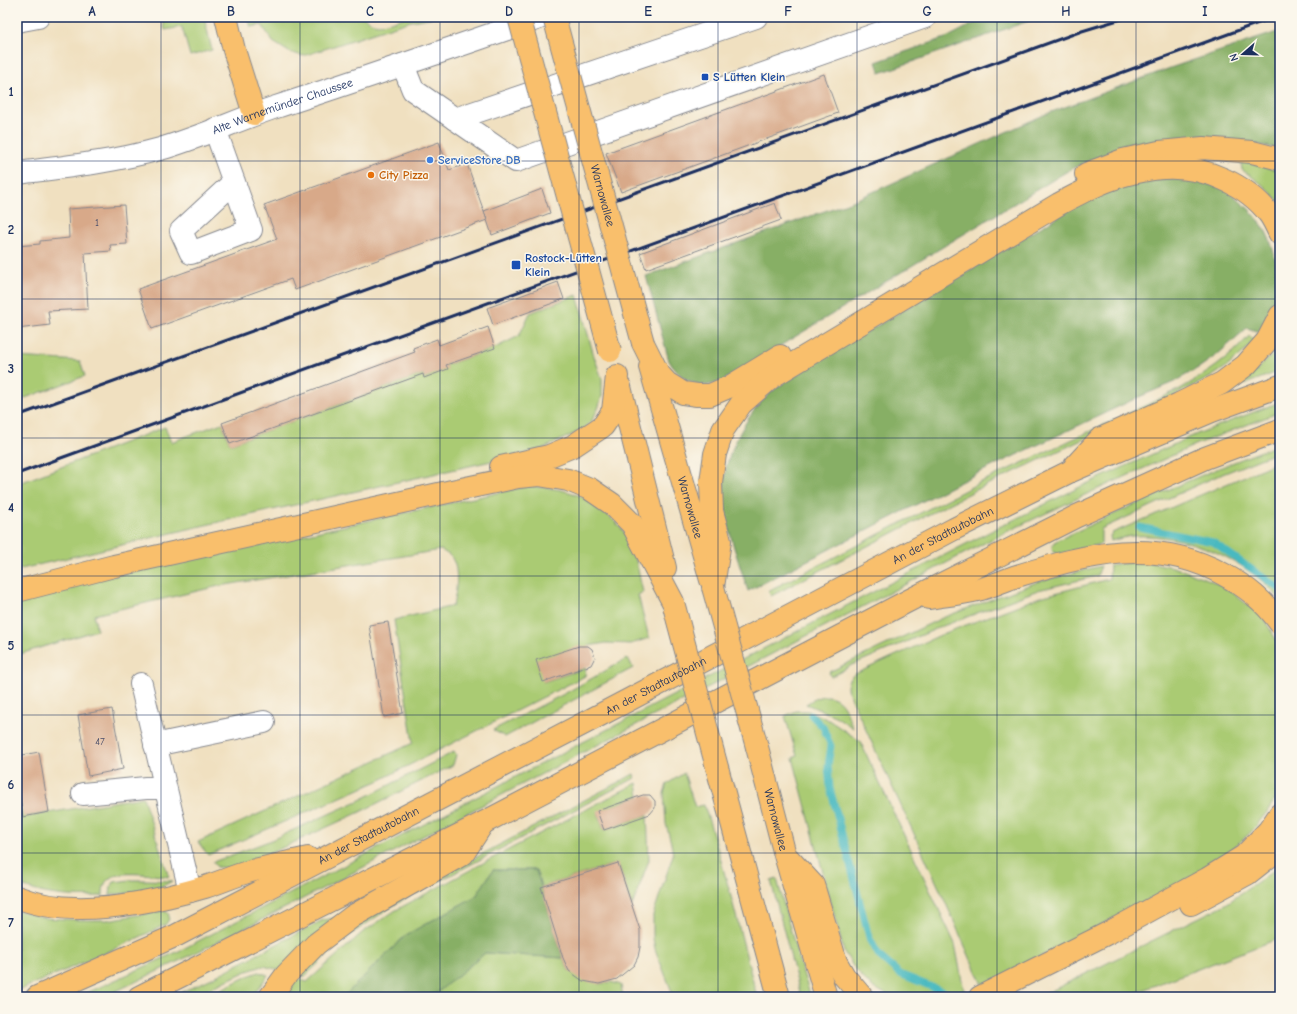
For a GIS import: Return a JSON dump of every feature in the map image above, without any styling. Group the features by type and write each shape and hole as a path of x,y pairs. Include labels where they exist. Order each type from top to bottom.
{"highway":[{"path":"226,17 234,50 254,114"},
{"path":"518,17 610,352 618,376 674,604 779,997"},
{"name":"Warnowallee","path":"554,17 643,342 713,587 785,855 826,997"},
{"path":"643,342 658,373 667,383 683,393 710,395 731,386 1040,198 1085,174 1123,160 1159,152 1203,148 1252,152 1280,159"},
{"path":"713,587 720,541 712,510 711,482 715,454 724,430 741,404 773,376 1059,204 1092,187 1131,174 1165,168 1194,170 1219,176 1245,191 1257,201 1270,216 1280,234"},
{"path":"1069,472 1100,439 1222,383 1246,365 1266,341 1280,316"},
{"path":"17,577 86,560 549,456 573,446 603,426 613,411 618,376"},
{"name":"An der Stadtautobahn","path":"37,997 177,935 954,529 1069,472 1212,412 1280,386"},
{"path":"139,997 483,823 1077,516 1205,458 1280,430"},
{"path":"17,591 114,566 518,477 539,475 568,480 590,489 612,504 632,524 674,604"},
{"path":"908,602 978,590 1023,574 1106,554 1137,551 1174,555 1209,567 1242,584 1269,609 1280,623"},
{"path":"980,997 1110,932 1207,879 1244,856 1270,830 1280,814"},
{"path":"270,997 286,974 316,944 353,916 463,854 483,823"},
{"path":"1012,997 1247,874 1280,848"},
{"path":"17,897 29,902 47,906 77,908 107,907 137,903 190,891 250,871 338,851"},
{"path":"785,855 813,885 836,962 844,976 862,997"},
{"path":"772,971 773,997"}],"street":[{"path":"17,22 38,17"},
{"name":"Alte Warnemünder Chaussee","path":"17,173 84,165 133,156 161,148 254,114 404,65 542,17"},
{"path":"455,119 756,17"},
{"path":"404,65 413,90 516,161 887,23 925,17"},
{"path":"215,129 234,182"},
{"path":"141,684 190,891"},
{"path":"155,745 264,722"},
{"path":"83,794 146,788 165,788"}],"green space":[{"path":"409,16 435,17 411,21 303,56 289,52 273,42 262,25 251,27 248,17 364,17 369,21 379,24"},
{"path":"162,17 204,17 212,50 190,56 182,27 165,30"},
{"path":"986,17 1040,17 880,73 876,62 948,37"},
{"path":"1280,31 1280,149 1229,139 1198,136 1149,143 1110,153 1071,169 724,380 708,385 690,382 676,371 669,361 646,276 855,200 1046,114 1173,67"},
{"path":"1246,162 1280,171 1280,204 1268,189 1242,170 1241,163"},
{"path":"1157,177 1182,179 1213,185 1224,189 1236,197 1254,215 1263,227 1270,240 1274,254 1276,284 1270,313 1260,332 1247,328 1217,355 1174,382 972,476 748,591 729,528 724,495 724,479 727,464 734,444 744,426 763,400 779,386 825,357 1074,207 1119,186"},
{"path":"577,295 602,379 602,396 598,409 591,422 582,430 542,449 514,456 201,526 17,570 17,484 165,427 171,442 222,423 230,444 423,374 424,378 447,368 446,365 495,348 519,336 530,313"},
{"path":"1249,336 1254,340 1245,351 1229,365 1211,377 978,489 771,596 768,591 977,484 1180,389 1217,366"},
{"path":"1274,353 1280,356 1280,371 1232,389 1257,370"},
{"path":"17,357 80,361 85,376 17,401"},
{"path":"1280,402 1280,412 1200,443 1000,535 287,907 185,958 104,997 78,997 177,952 993,530 1084,485 1197,434"},
{"path":"1280,444 1280,451 1215,477 1101,529 1101,544 1058,554 1053,552 1052,548 1054,542 1166,491"},
{"path":"1280,461 1280,599 1266,584 1250,571 1213,551 1193,544 1152,536 1132,536 1111,541 1110,536 1112,533"},
{"path":"529,486 573,493 582,497 600,509 622,530 632,547 635,558 643,592 638,595 649,638 631,644 606,643 588,646 543,682 586,668 585,676 380,780 208,855 198,842 413,743 394,620 453,606 457,575 451,557 441,550 219,586 94,615 97,630 17,655 17,601 34,593"},
{"path":"1133,562 1153,563 1173,567 1210,580 1230,591 1262,616 1280,646 1280,791 1267,812 1251,832 1229,852 1189,878 983,987 847,689 848,682 855,674 945,633 1040,597 1109,579 1110,565"},
{"path":"1101,566 1097,576 1038,590 943,626 852,665 831,677 829,672 942,618 1037,582"},
{"path":"628,658 633,668 505,737 493,730 564,694"},
{"path":"823,696 830,696 840,701 853,728 837,717 806,704"},
{"path":"796,711 808,711 827,719 860,741 955,944 965,996 891,997 873,987 862,977 844,952 793,758 797,756 785,716"},
{"path":"454,752 456,755 453,765 360,812 273,852 231,868 217,867 213,862 269,841 360,800"},
{"path":"684,773 695,807 704,805 732,900 757,997 674,997 655,949 653,938 653,915 673,855 666,824 664,793 667,784"},
{"path":"634,774 635,778 394,905 344,939 304,977 301,976 322,949 378,909"},
{"path":"637,783 639,796 597,812 604,830 647,815 649,860 632,906 618,863 541,887 536,870 493,870 476,896 406,935 343,997 270,997 286,975 276,969 263,966 247,971 191,997 172,997 214,977 323,920 353,916 287,975 307,982 363,932 396,910"},
{"path":"17,784 24,817 143,797 169,877 143,874 123,874 115,876 108,880 104,886 103,896 49,894 17,884"},
{"path":"1280,864 1280,938 1124,997 1039,997 1226,904 1269,874"},
{"path":"493,870 536,870 563,958 485,953 432,997 343,997 406,935 476,896"},
{"path":"777,879 799,961 811,997 801,997 771,881"},
{"path":"147,880 172,881 150,890 110,895 111,887 114,882"},
{"path":"17,910 45,918 82,920 107,920 162,911 167,912 169,917 165,925 110,951 17,991"},
{"path":"485,953 563,958 569,971 599,984 611,982 621,985 623,997 432,997"},
{"path":"259,972 268,975 252,997 205,997 248,976"}],"building":[{"path":"824,74 838,113 621,192 606,153"},
{"path":"439,142 449,170 467,164 487,220 295,290 291,279 152,329 138,289 277,239 264,205"},
{"path":"542,189 550,213 492,235 484,211"},
{"path":"775,203 781,220 646,269 640,253"},
{"path":"124,205 127,244 110,245 111,251 85,253 88,309 48,311 50,325 17,329 17,246 40,244 40,241 69,238 68,209"},
{"path":"558,282 564,299 493,325 487,308"},
{"path":"488,327 495,348 446,365 448,369 424,378 423,374 230,444 222,423 415,352 413,348 437,339 439,345"},
{"path":"388,622 403,713 384,717 369,625"},
{"path":"579,646 588,646 592,649 595,657 591,665 543,682 536,660"},
{"path":"112,709 123,769 88,776 78,715"},
{"path":"39,752 49,812 23,817 17,780 17,756"},
{"path":"643,795 650,795 655,801 655,808 650,814 604,830 597,811"},
{"path":"618,863 640,930 640,947 638,957 634,965 617,979 599,984 583,981 569,971 563,958 541,887"}],"waterway":[{"path":"1139,527 1213,542 1280,589"},
{"path":"811,715 823,727 831,746 828,765 830,788 869,937 879,956 900,974 949,994"}],"railway":[{"path":"17,416 1082,31 1128,17"},
{"path":"17,474 1275,17"}],"place":[{"name":"S Lütten Klein","path":"705,77"},
{"name":"ServiceStore DB","path":"430,160"},
{"name":"City Pizza","path":"371,175"},
{"name":"Rostock-Lütten Klein","path":"516,265"}]}
